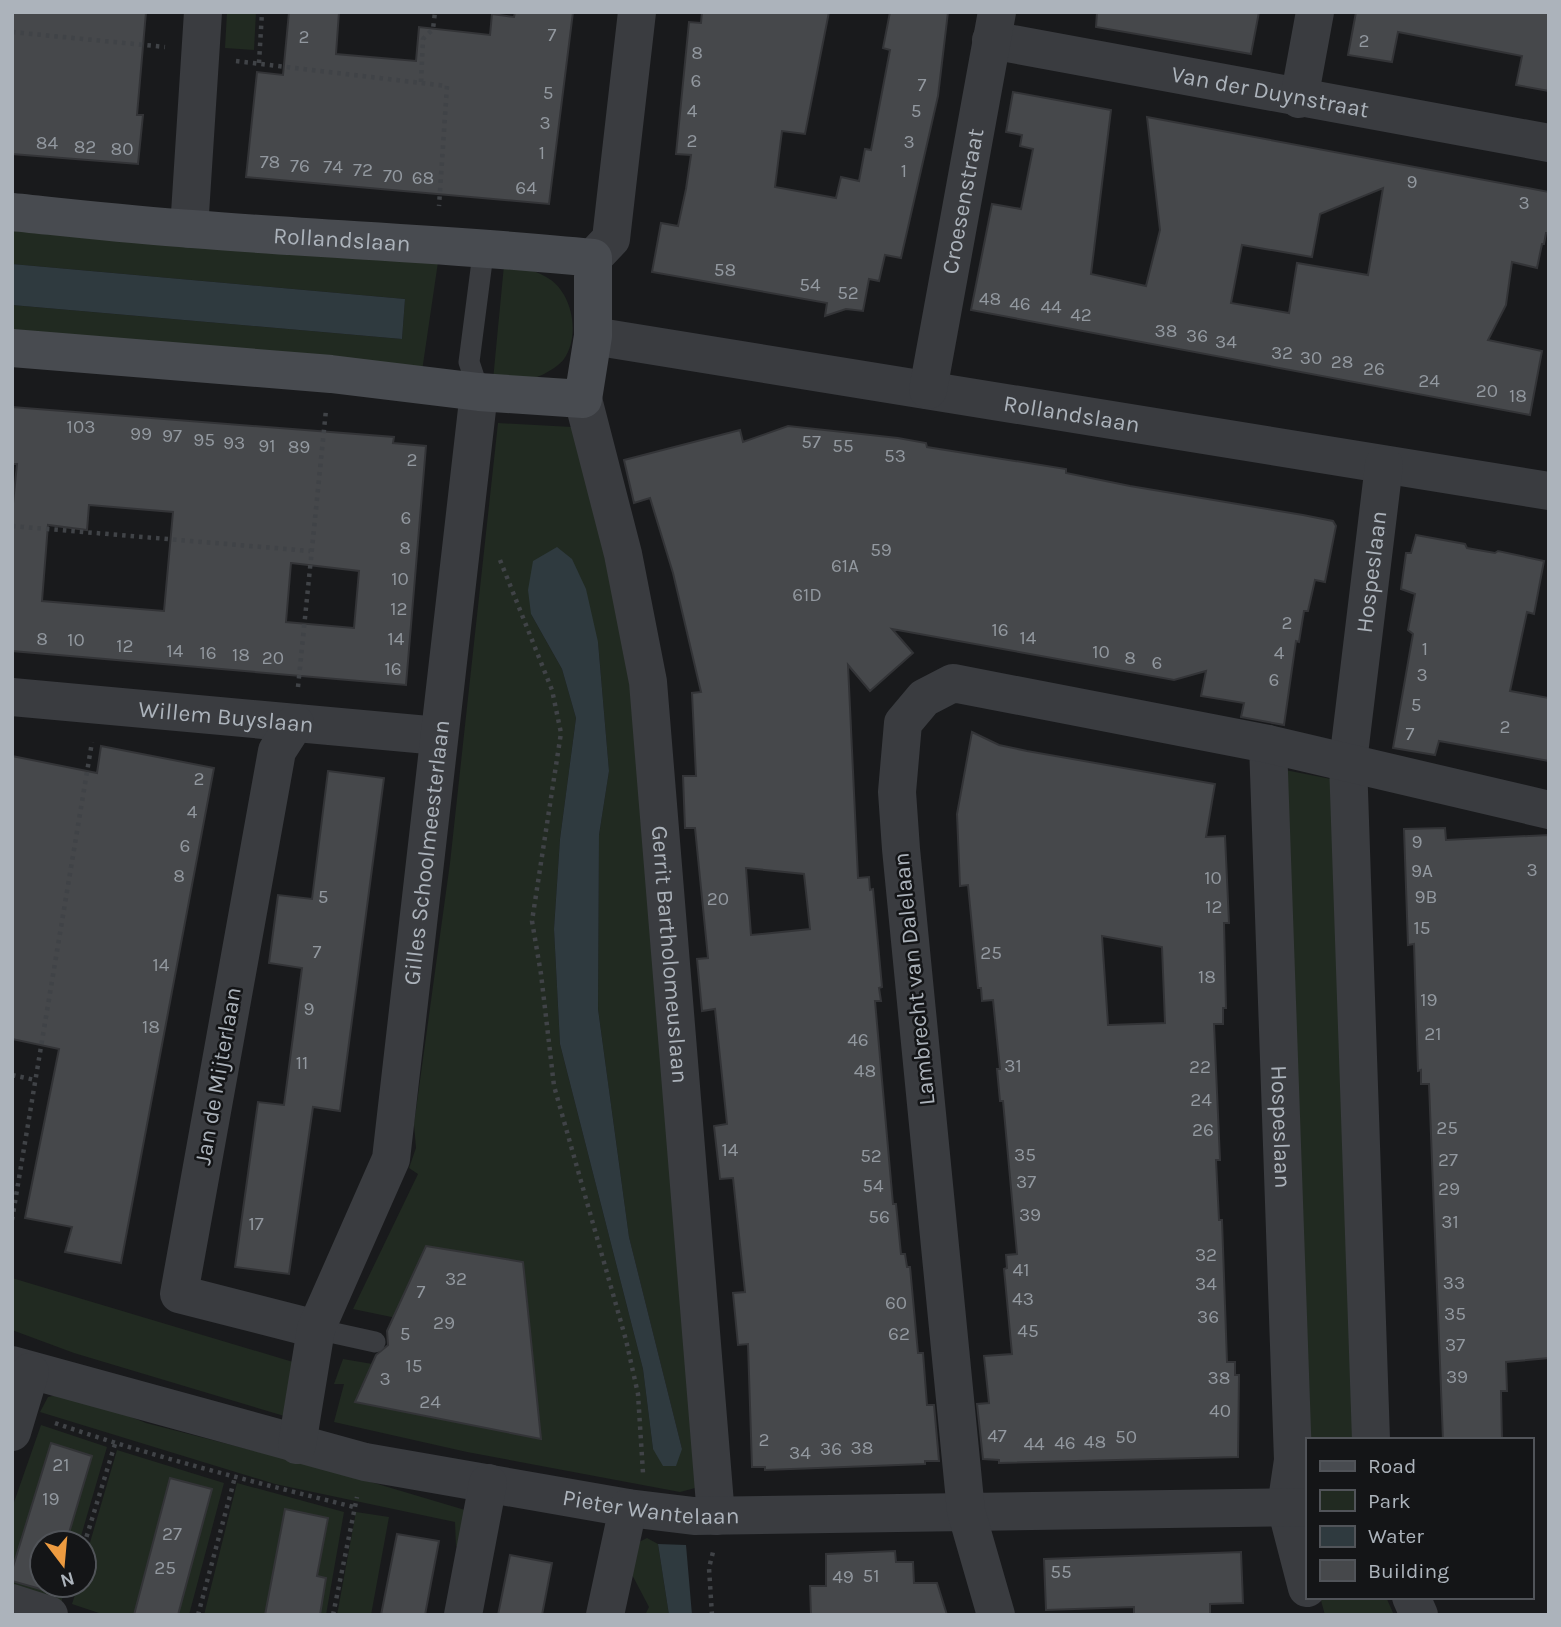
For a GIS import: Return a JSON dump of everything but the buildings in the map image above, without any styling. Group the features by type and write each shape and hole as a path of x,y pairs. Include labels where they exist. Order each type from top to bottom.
{"street":[{"path":"189,229 203,12"},
{"path":"12,348 331,374 480,393 583,399 593,336 593,258 611,239 637,12"},
{"path":"1299,99 1315,12"},
{"name":"Van der Duynstraat","path":"994,26 1299,99 1549,143"},
{"name":"Croesenstraat","path":"928,390 994,26"},
{"name":"Rollandslaan","path":"12,212 189,229 435,246 484,246 593,258"},
{"name":"Rollandslaan","path":"593,336 1549,491"},
{"name":"Gilles Schoolmeesterlaan","path":"297,1445 317,1329 391,1159 480,393"},
{"name":"Gerrit Bartholomeuslaan","path":"583,399 623,554 648,682 716,1516"},
{"name":"Hospeslaan","path":"1371,1438 1348,762 1384,465"},
{"name":"Lambrecht van Dalelaan","path":"996,1615 967,1511 901,849 897,792 903,723 923,698 953,683 1268,744"},
{"name":"Willem Buyslaan","path":"12,697 439,736"},
{"name":"Jan de Mijterlaan","path":"295,723 277,751 179,1294 317,1329"},
{"path":"1268,744 1549,810"},
{"name":"Hospeslaan","path":"1268,744 1293,1461 1306,1581"},
{"path":"16,1421 21,1369"},
{"name":"Pieter Wantelaan","path":"21,1369 365,1462 637,1508 716,1516 1296,1507"},
{"path":"463,1615 488,1483"},
{"path":"605,1615 637,1508"},
{"path":"1412,1599 1419,1615"},
{"path":"12,1603 49,1615"}],"lane":[{"name":"Gilles Schoolmeesterlaan","path":"480,393 469,362 484,246"},
{"path":"317,1329 375,1342"}],"path":[{"path":"259,63 262,12"},
{"path":"421,82 423,39 433,29 435,12"},
{"path":"12,32 447,86 446,142 435,246"},
{"path":"295,723 310,551 331,374"},
{"path":"12,526 310,551"},
{"path":"495,550 552,690 561,733 532,920 554,1086 626,1340 638,1394 637,1508"},
{"path":"12,1220 98,704"},
{"path":"12,1075 34,1080"},
{"path":"16,1421 115,1444 235,1478 354,1507"},
{"path":"89,1529 115,1444"},
{"path":"333,1615 365,1462"},
{"path":"198,1615 235,1478"},
{"path":"712,1615 709,1568 716,1541 716,1516"}],"green space":[{"path":"227,12 256,12 254,50 225,48"},
{"path":"12,225 438,262 421,378 12,338 12,305 402,339 405,299 12,264"},
{"path":"504,265 540,273 551,280 565,296 572,317 572,339 564,359 547,372 530,379 493,380"},
{"path":"498,423 572,427 632,643 699,1487 680,1492 467,1452 334,1422 344,1384 334,1384 343,1359 396,1368 406,1320 353,1309 418,1174 409,1168 416,1148 414,1124 450,863","holes":["531,614 598,642 609,771 599,835 598,1009 629,1237 682,1449 653,1449 643,1369 560,1044 554,929 560,839 576,718 562,669"]},
{"path":"1285,770 1331,779 1359,1438 1307,1438"},
{"path":"12,1278 303,1365 291,1418 74,1353 12,1330"},
{"path":"69,1392 146,1423 344,1474 465,1510 463,1536 456,1547 455,1522 275,1484 40,1412 48,1397"},
{"path":"41,1425 107,1447 83,1529 28,1529 28,1593 12,1588 12,1508"},
{"path":"117,1450 224,1483 189,1615 105,1615 72,1604 74,1599 98,1599 98,1529 94,1529"},
{"path":"237,1483 344,1512 326,1615 204,1615"},
{"path":"356,1512 389,1517 371,1615 337,1615"},
{"path":"647,1538 658,1544 669,1615 645,1615 649,1607 628,1567 631,1546"},
{"path":"1321,1599 1387,1599 1394,1615 1325,1615"}],"water":[{"path":"12,264 405,299 402,339 12,305"},
{"path":"557,547 572,559 586,589 598,642 609,771 599,835 598,1009 629,1237 682,1449 676,1466 663,1466 653,1449 643,1369 560,1044 554,929 560,839 576,718 562,669 531,614 528,590 533,561"},
{"path":"658,1544 686,1545 692,1615 669,1615"}]}
